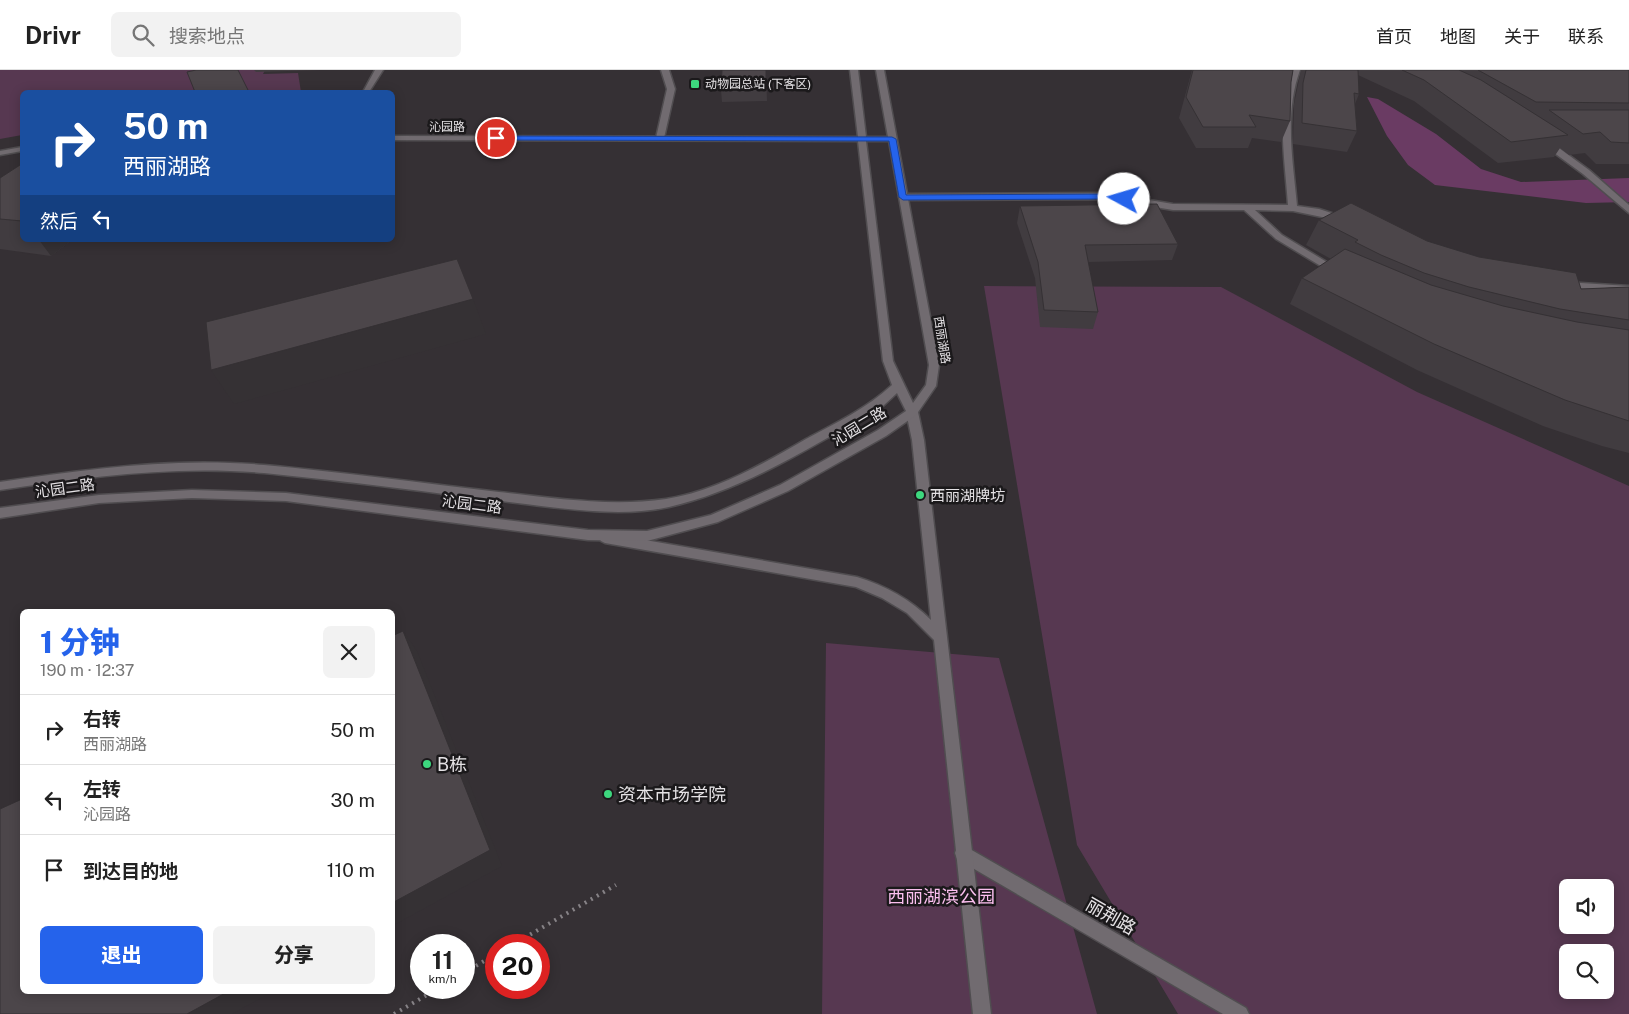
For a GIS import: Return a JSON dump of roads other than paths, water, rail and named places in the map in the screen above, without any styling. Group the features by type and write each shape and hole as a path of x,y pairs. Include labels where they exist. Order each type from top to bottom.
{"street":[{"path":"367,90 379,70"},
{"path":"660,138 671,89 665,70"},
{"path":"854,70 888,361 898,386 912,412 918,440 982,1014"},
{"name":"西丽湖路","path":"880,70 934,365 931,386 912,412"},
{"path":"1293,208 1286,116 1292,77 1296,70"},
{"name":"沁园路","path":"395,138 892,139"},
{"path":"1539,138 1586,172 1629,210"},
{"path":"0,152 20,149"},
{"path":"903,197 1107,196 1173,207 1293,208 1319,212 1354,222"},
{"path":"1246,208 1279,237 1309,257 1346,276"},
{"path":"1558,284 1592,288 1629,289"},
{"name":"沁园二路","path":"0,486 87,474 182,466 262,469 566,504 618,508 667,504 717,490 768,466 879,403 898,386"},
{"name":"沁园二路","path":"0,513 99,499 192,494 286,497 588,535 647,536 714,518 784,488 882,433 912,412"},
{"path":"588,535 857,582 887,594 912,609 939,637"},
{"name":"丽荆路","path":"963,853 1240,1014"}],"place":[{"name":"动物园总站 (下客区)","path":"695,84"},
{"name":"西丽湖牌坊","path":"920,495"},
{"name":"B栋","path":"427,764"},
{"name":"资本市场学院","path":"608,794"}],"park label":[{"name":"西丽湖滨公园","path":"941,896"}]}
